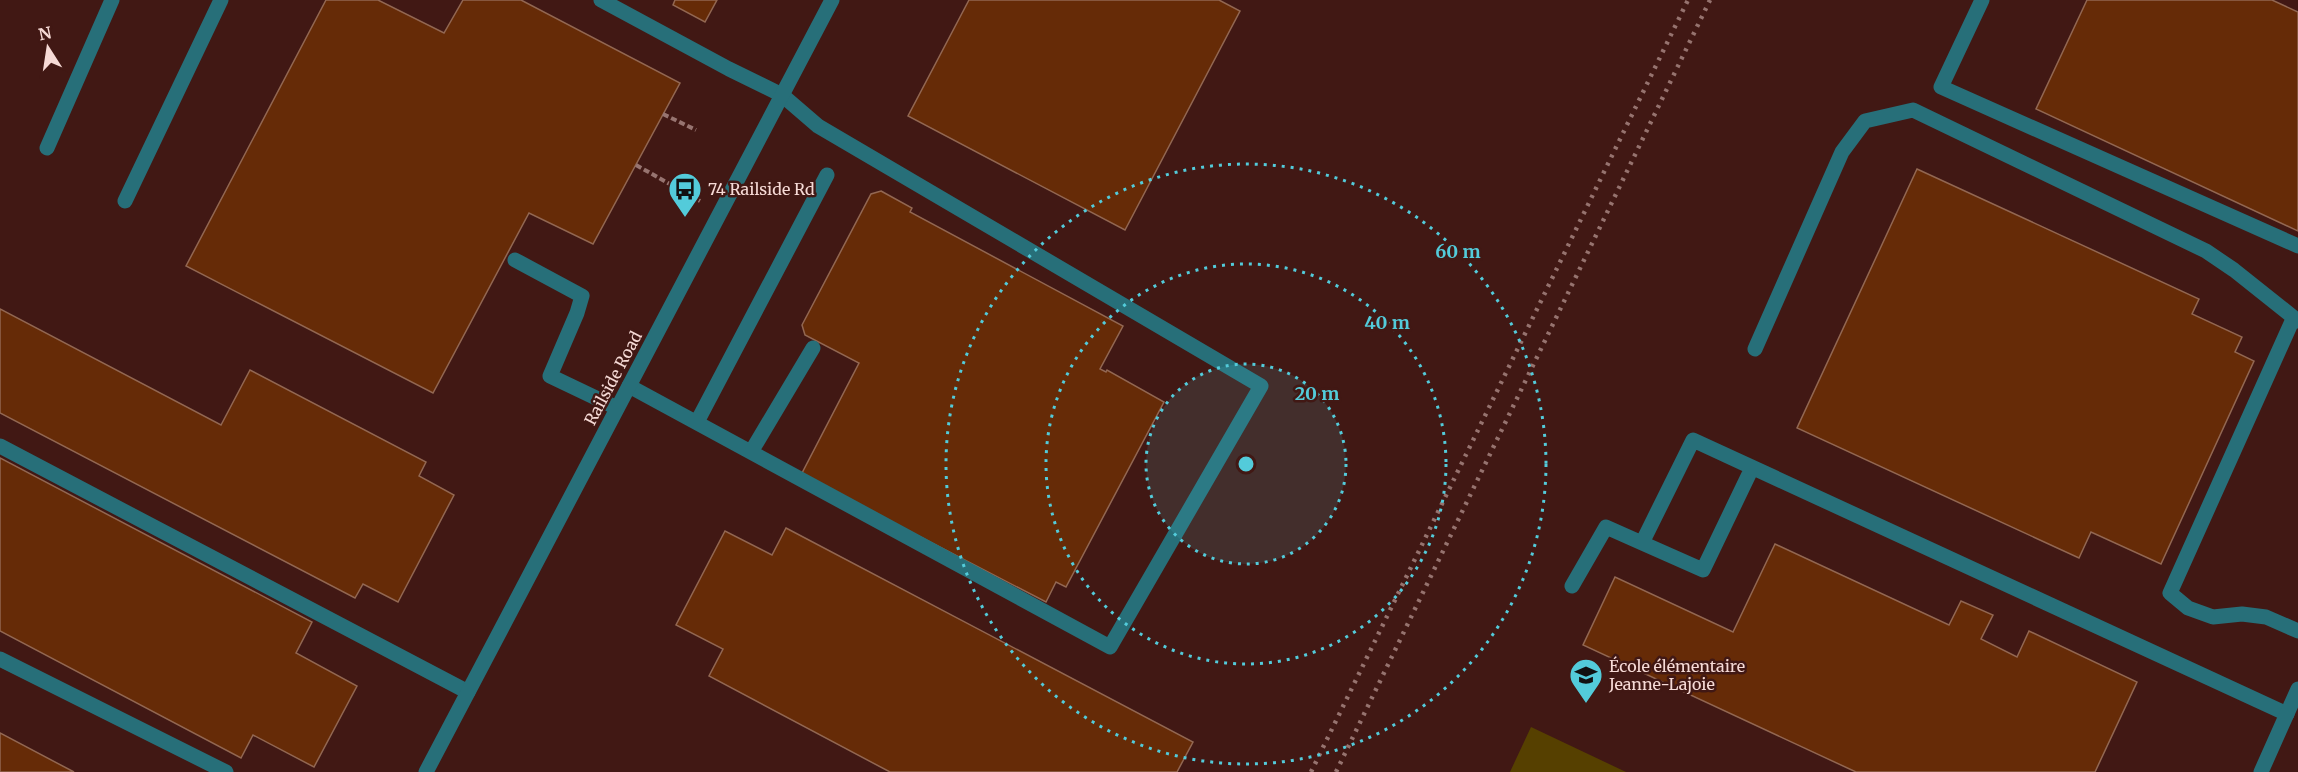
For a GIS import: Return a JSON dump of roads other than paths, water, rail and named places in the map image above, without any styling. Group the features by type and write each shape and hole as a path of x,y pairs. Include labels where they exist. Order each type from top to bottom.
{"street":[{"path":"47,148 112,0"},
{"path":"125,201 221,0"},
{"path":"601,0 729,69 782,94 818,126 1261,386 1110,646 629,386"},
{"name":"Railside Road","path":"426,772 831,0"},
{"path":"1982,0 1941,87 2298,246"},
{"path":"1755,349 1842,152 1865,120 1913,110 2206,251 2234,270 2296,320 2170,594 2188,608 2213,617 2242,614 2266,618 2298,632"},
{"path":"697,422 827,175"},
{"path":"515,260 582,296 550,376 617,408"},
{"path":"751,452 813,348"},
{"path":"1642,543 1693,440 2287,714"},
{"path":"0,446 468,692"},
{"path":"1572,586 1606,527 1703,570 1752,468"},
{"path":"0,658 226,772"},
{"path":"2261,772 2298,689"}],"railway":[{"path":"1311,772 1688,0"},
{"path":"1336,772 1710,0"}],"place":[{"name":"74 Railside Rd","path":"685,218"},
{"name":"École élémentaire Jeanne-Lajoie","path":"1586,704"}]}
